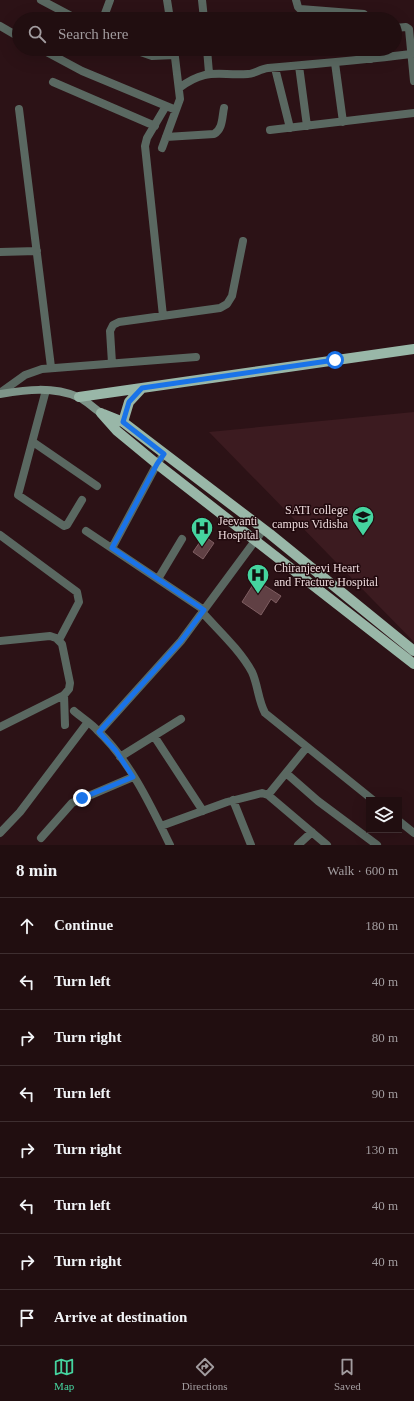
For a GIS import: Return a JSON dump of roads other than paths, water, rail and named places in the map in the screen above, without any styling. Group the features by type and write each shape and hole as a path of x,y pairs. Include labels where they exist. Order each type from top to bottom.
{"main road":[{"path":"79,397 414,349"},
{"path":"123,422 129,402 142,388"},
{"path":"0,394 34,389 61,391 79,397 101,413 117,431 254,542 414,664"},
{"path":"101,413 123,422 263,530 414,651"}],"street":[{"path":"41,0 64,12"},
{"path":"106,12 110,0"},
{"path":"167,0 169,12"},
{"path":"202,0 203,12"},
{"path":"296,0 300,9 338,12"},
{"path":"0,26 12,33"},
{"path":"402,27 406,27 409,29 414,81"},
{"path":"402,55 411,54"},
{"path":"54,56 82,71 176,110"},
{"path":"162,148 180,99 175,56"},
{"path":"208,56 209,73"},
{"path":"179,88 200,75 209,73 250,74 259,69 335,63 395,56"},
{"path":"335,63 343,122"},
{"path":"299,66 307,126"},
{"path":"275,68 290,128"},
{"path":"53,82 155,126"},
{"path":"163,316 145,146 147,138 166,106"},
{"path":"19,108 51,368"},
{"path":"166,137 214,134 221,126 224,108"},
{"path":"270,130 414,113"},
{"path":"112,362 110,331 113,325 119,322 220,308 227,304 232,296 242,240"},
{"path":"0,252 37,252"},
{"path":"0,394 25,375 42,369 112,362 196,357"},
{"path":"46,390 33,442 18,491 20,497 64,526 67,525 82,500"},
{"path":"33,442 97,486"},
{"path":"112,548 157,464 164,454"},
{"path":"99,732 181,641 263,530"},
{"path":"86,531 203,611 248,666 254,677 261,706 265,713 369,797"},
{"path":"0,535 77,592 79,602 59,640"},
{"path":"158,579 182,540"},
{"path":"0,640 50,636 59,640 62,644 70,683 69,689 64,695 0,727"},
{"path":"64,695 65,725"},
{"path":"74,711 99,732 120,757 161,826 170,845"},
{"path":"120,757 181,720"},
{"path":"0,833 20,812 88,722"},
{"path":"154,736 203,811"},
{"path":"268,795 307,747"},
{"path":"286,773 318,801 377,845"},
{"path":"41,838 72,803 133,777"},
{"path":"161,826 233,800 262,793 268,795 327,845"},
{"path":"233,800 251,845"},
{"path":"402,823 414,833"},
{"path":"298,845 312,832"}],"place":[{"name":"SATI college campus Vidisha","path":"363,536"},
{"name":"Jeevanti Hospital","path":"202,548"},
{"name":"Chiranjeevi Heart and Fracture Hospital","path":"258,594"}]}
